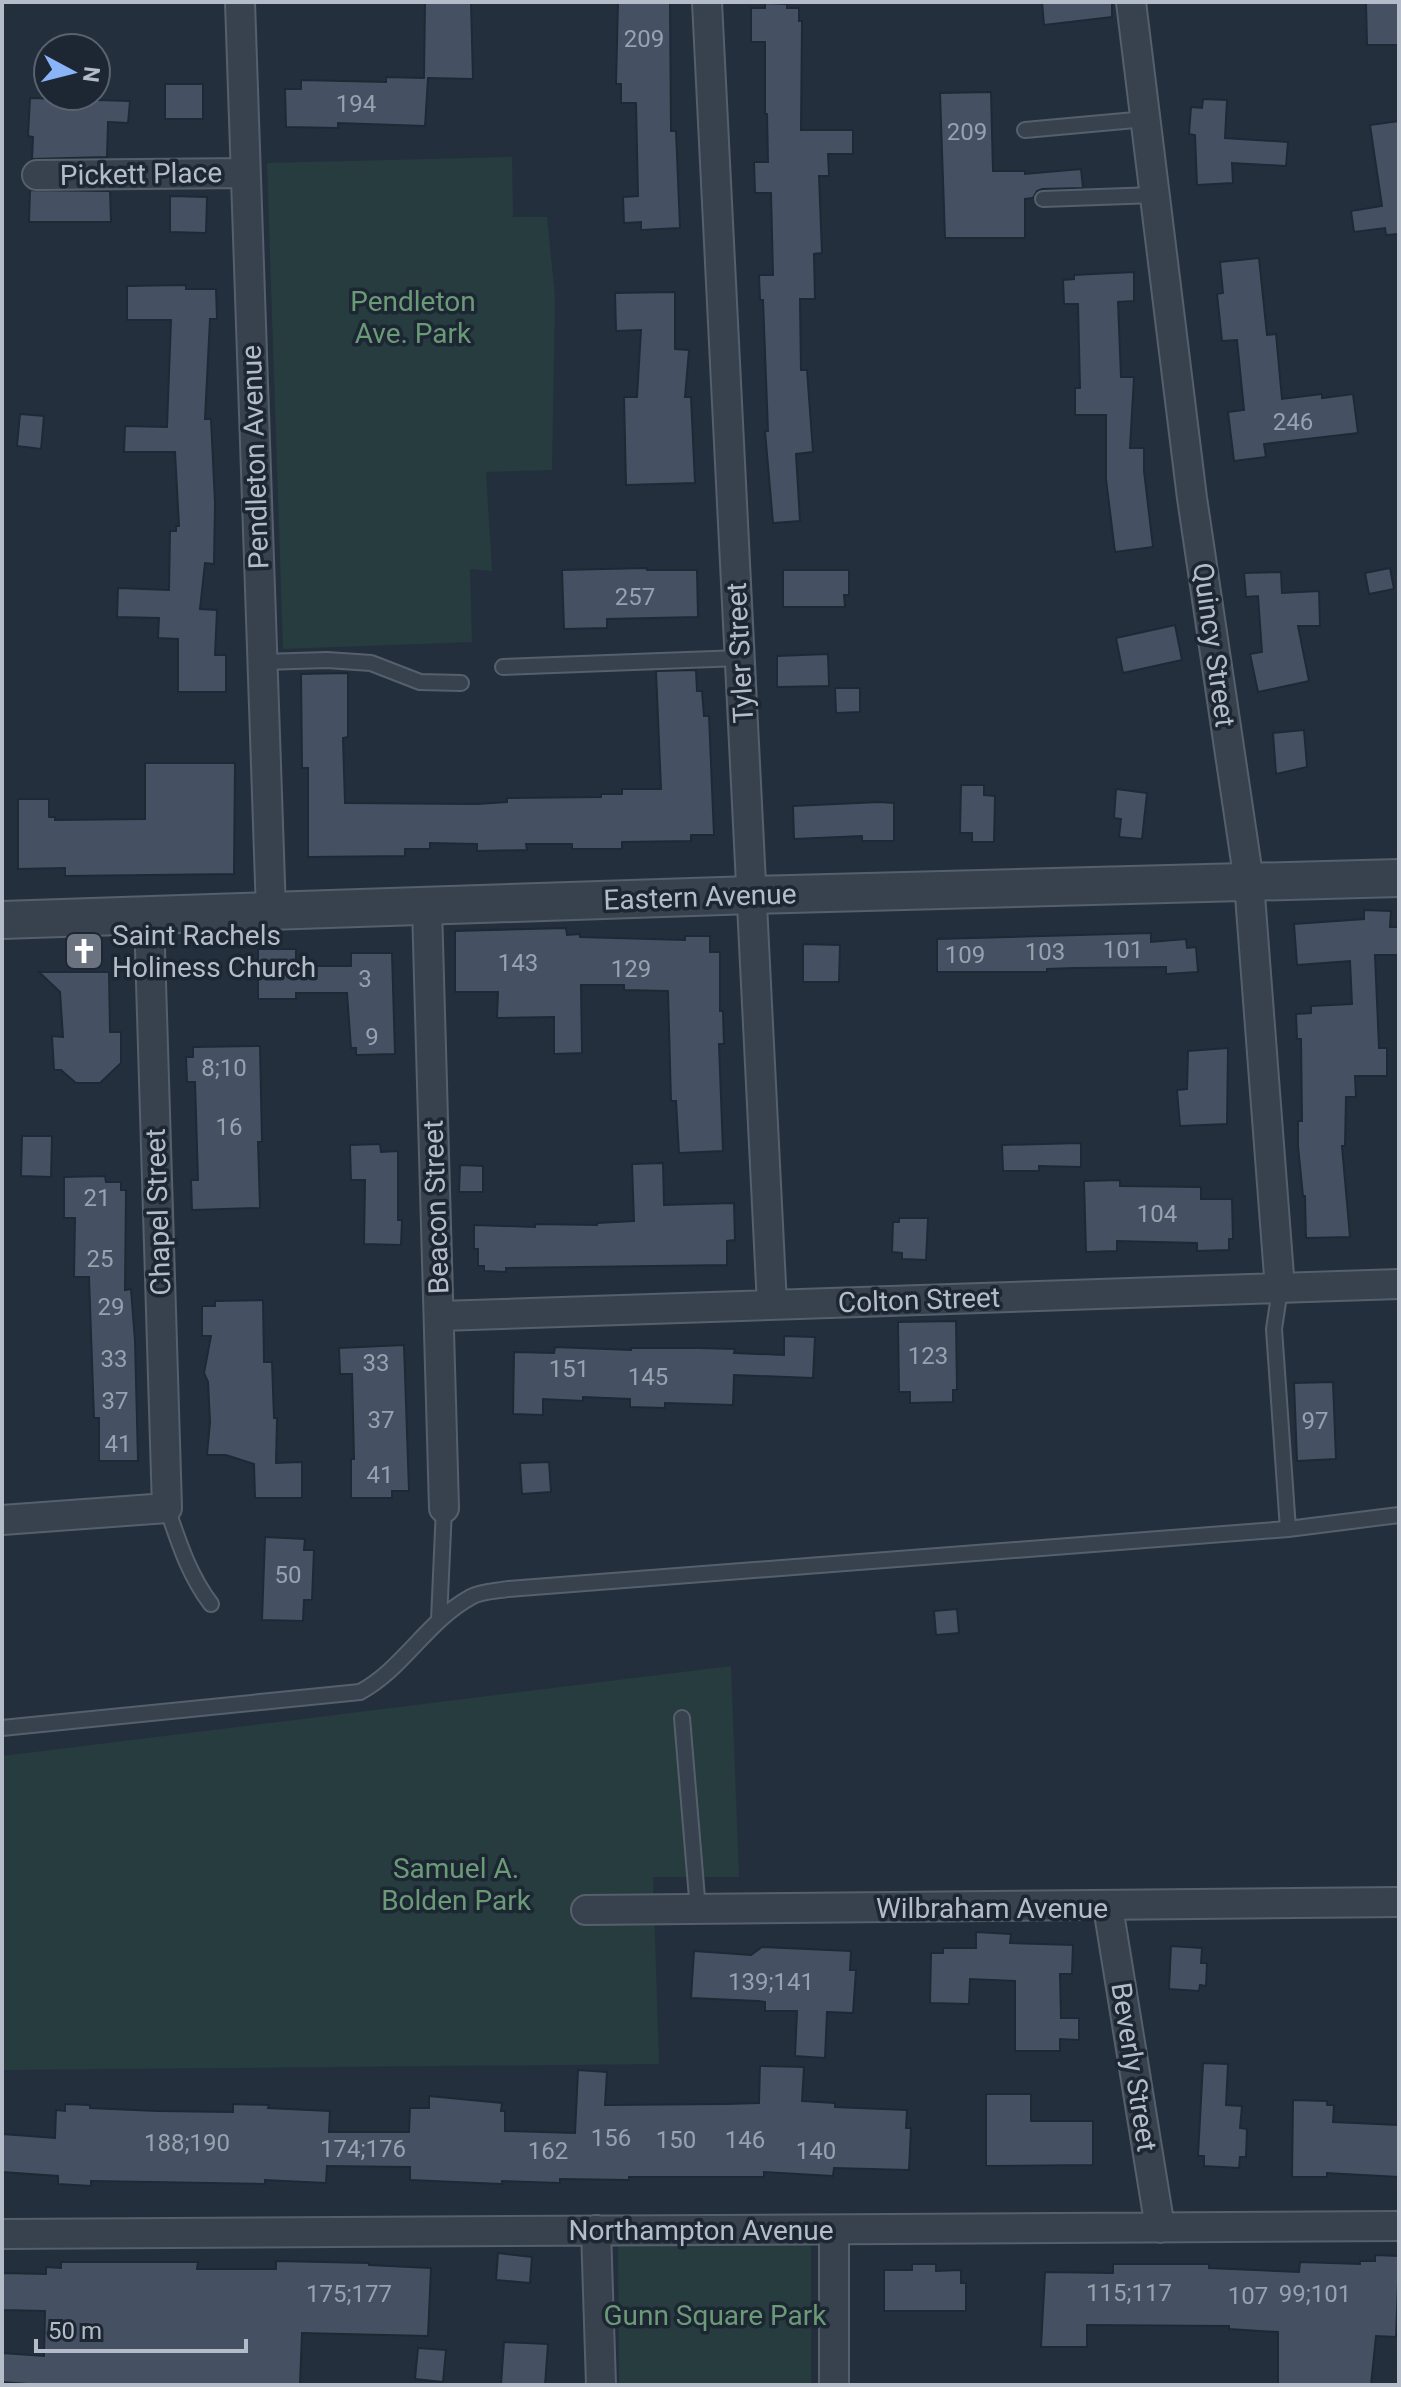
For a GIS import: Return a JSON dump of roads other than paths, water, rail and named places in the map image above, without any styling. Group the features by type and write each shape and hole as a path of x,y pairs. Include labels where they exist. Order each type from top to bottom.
{"street":[{"name":"Pendleton Avenue","path":"240,2 271,912"},
{"name":"Tyler Street","path":"707,2 772,1305"},
{"name":"Quincy Street","path":"1131,2 1192,498 1249,882 1280,1289"},
{"name":"Pickett Place","path":"37,175 245,173"},
{"name":"Eastern Avenue","path":"2,920 752,895 1399,878"},
{"name":"Beacon Street","path":"427,907 444,1508"},
{"name":"Chapel Street","path":"149,916 167,1508"},
{"name":"Colton Street","path":"440,1316 1399,1284"},
{"path":"2,1520 167,1508"},
{"name":"Wilbraham Avenue","path":"586,1910 1399,1902"},
{"name":"Beverly Street","path":"1108,1907 1160,2228"},
{"name":"Northampton Avenue","path":"2,2234 1399,2226"},
{"path":"596,2230 601,2385"},
{"path":"834,2230 834,2385"}],"lane":[{"path":"1025,130 1146,119"},
{"path":"1043,199 1155,195"},
{"path":"503,667 740,658"},
{"path":"262,662 327,660 371,663 420,682 461,683"},
{"path":"1280,1289 1274,1329 1288,1529"},
{"path":"167,1508 185,1561 211,1604"},
{"path":"439,1620 444,1508"},
{"path":"2,1728 360,1692 379,1682 439,1620 473,1595 508,1589 1288,1529 1399,1515"},
{"path":"682,1718 698,1910"}],"place":[{"name":"Saint Rachels Holiness Church","path":"84,951"}],"park label":[{"name":"Pendleton Ave. Park","path":"413,317"},
{"name":"Samuel A. Bolden Park","path":"456,1884"},
{"name":"Gunn Square Park","path":"715,2315"}]}
